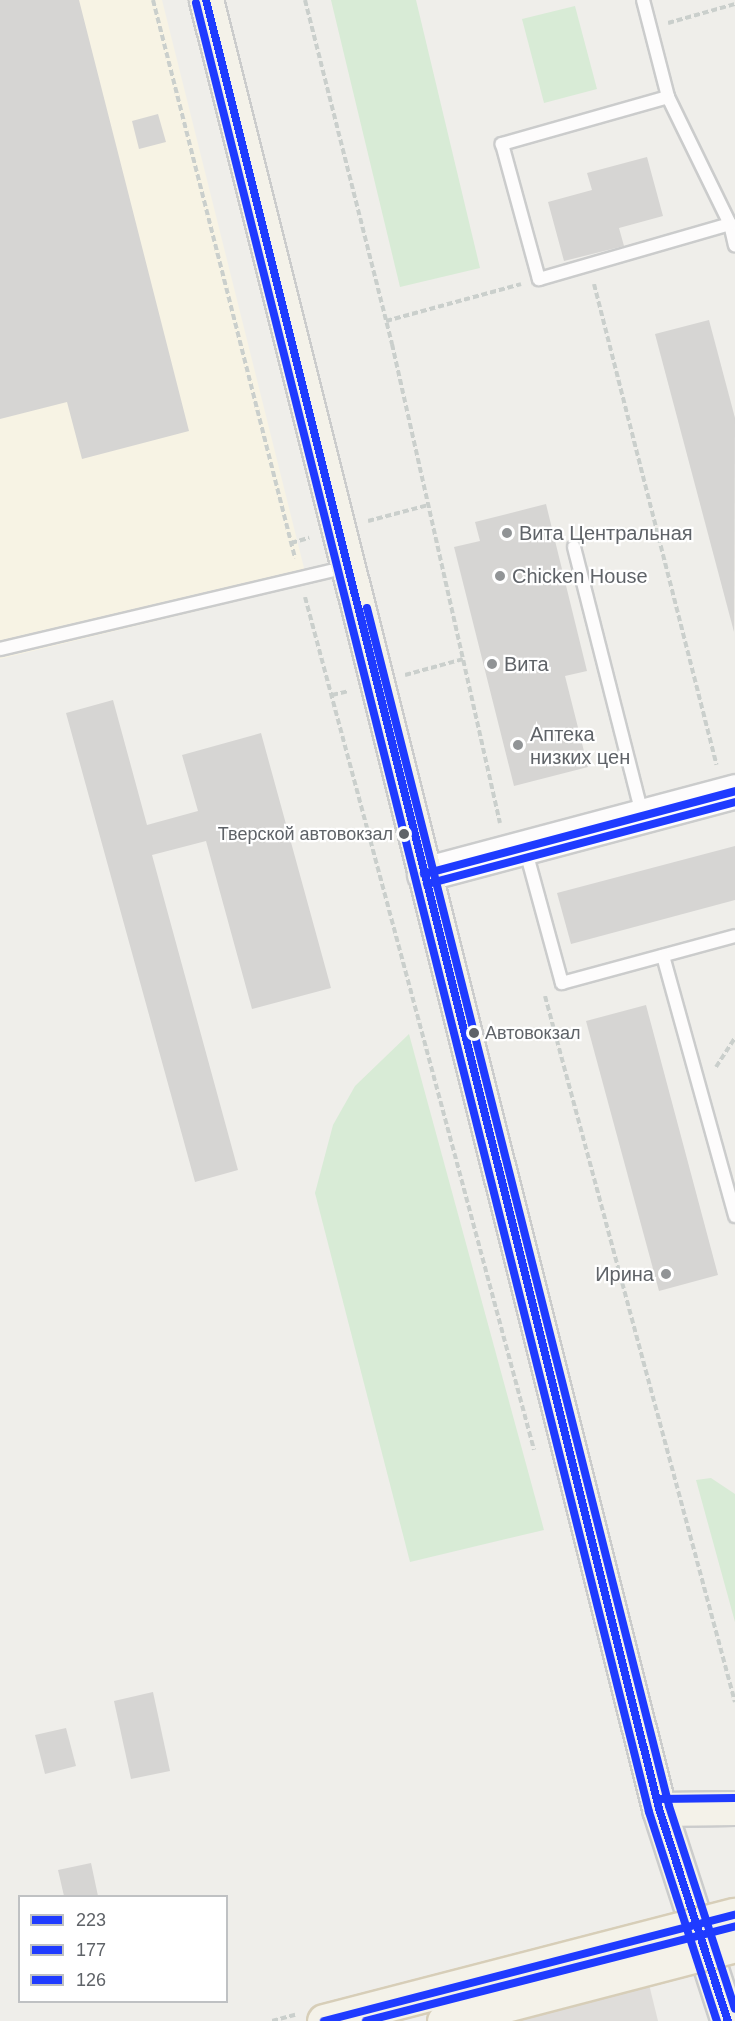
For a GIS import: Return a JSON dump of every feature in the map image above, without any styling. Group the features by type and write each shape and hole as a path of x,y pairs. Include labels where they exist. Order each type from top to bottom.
{"main road":[{"path":"206,0 658,1809 728,2021"},
{"path":"658,1809 735,1809"},
{"path":"324,2021 735,1915"},
{"path":"444,2021 735,1945"}],"street":[{"path":"424,874 730,792"}],"lane":[{"path":"643,0 668,97 730,224 735,244"},
{"path":"668,97 502,144 539,279 730,224"},
{"path":"574,547 643,816"},
{"path":"0,649 346,567"},
{"path":"515,850 562,983 735,936"},
{"path":"663,956 735,1216"}],"path":[{"path":"153,0 300,578 389,914"},
{"path":"305,0 515,850"},
{"path":"650,28 735,4"},
{"path":"589,266 730,792"},
{"path":"386,321 539,279"},
{"path":"542,984 735,1702"},
{"path":"701,1092 735,1038"}],"shaded area":[{"path":"0,0 162,0 308,584 0,659"},
{"path":"646,1972 658,2021 464,2021"}],"green space":[{"path":"331,0 416,0 480,268 400,287"},
{"path":"575,6 597,89 544,103 522,19"},
{"path":"409,1034 544,1530 410,1562 315,1193 333,1125 355,1086"},
{"path":"711,1478 735,1494 735,1622 696,1480"}],"building":[{"path":"0,0 79,0 189,431 82,459 67,402 0,419"},
{"path":"158,114 166,142 139,149 132,121"},
{"path":"647,157 663,216 619,228 624,246 564,261 548,202 592,190 587,173"},
{"path":"709,320 735,418 734,632 655,334"},
{"path":"546,504 587,671 565,676 588,767 514,786 454,547 480,541 475,522"},
{"path":"113,700 147,825 198,811 182,755 261,733 331,988 252,1009 206,841 152,855 238,1170 195,1182 66,713"},
{"path":"735,846 735,900 571,944 557,893"},
{"path":"646,1005 718,1275 659,1291 586,1021"},
{"path":"153,1692 170,1771 131,1779 114,1701"},
{"path":"66,1728 76,1766 45,1774 35,1735"},
{"path":"91,1863 98,1895 64,1895 58,1870"}],"transit line":[{"name":"223","path":"206,0 659,1809 728,2021"},
{"name":"177","path":"196,3 649,1812 717,2021"},
{"name":"126","path":"367,608 669,1806 735,2009"},
{"name":"223","path":"424,874 735,791"},
{"name":"177","path":"427,884 735,802"},
{"name":"126","path":"659,1799 735,1798"},
{"name":"223","path":"324,2021 735,1915"},
{"name":"177","path":"366,2021 735,1926"}],"place":[{"name":"Вита Центральная","path":"507,533"},
{"name":"Chicken House","path":"500,576"},
{"name":"Вита","path":"492,664"},
{"name":"Аптека низких цен","path":"518,745"},
{"name":"Тверской автовокзал","path":"404,834"},
{"name":"Автовокзал","path":"474,1033"},
{"name":"Ирина","path":"666,1274"}]}
